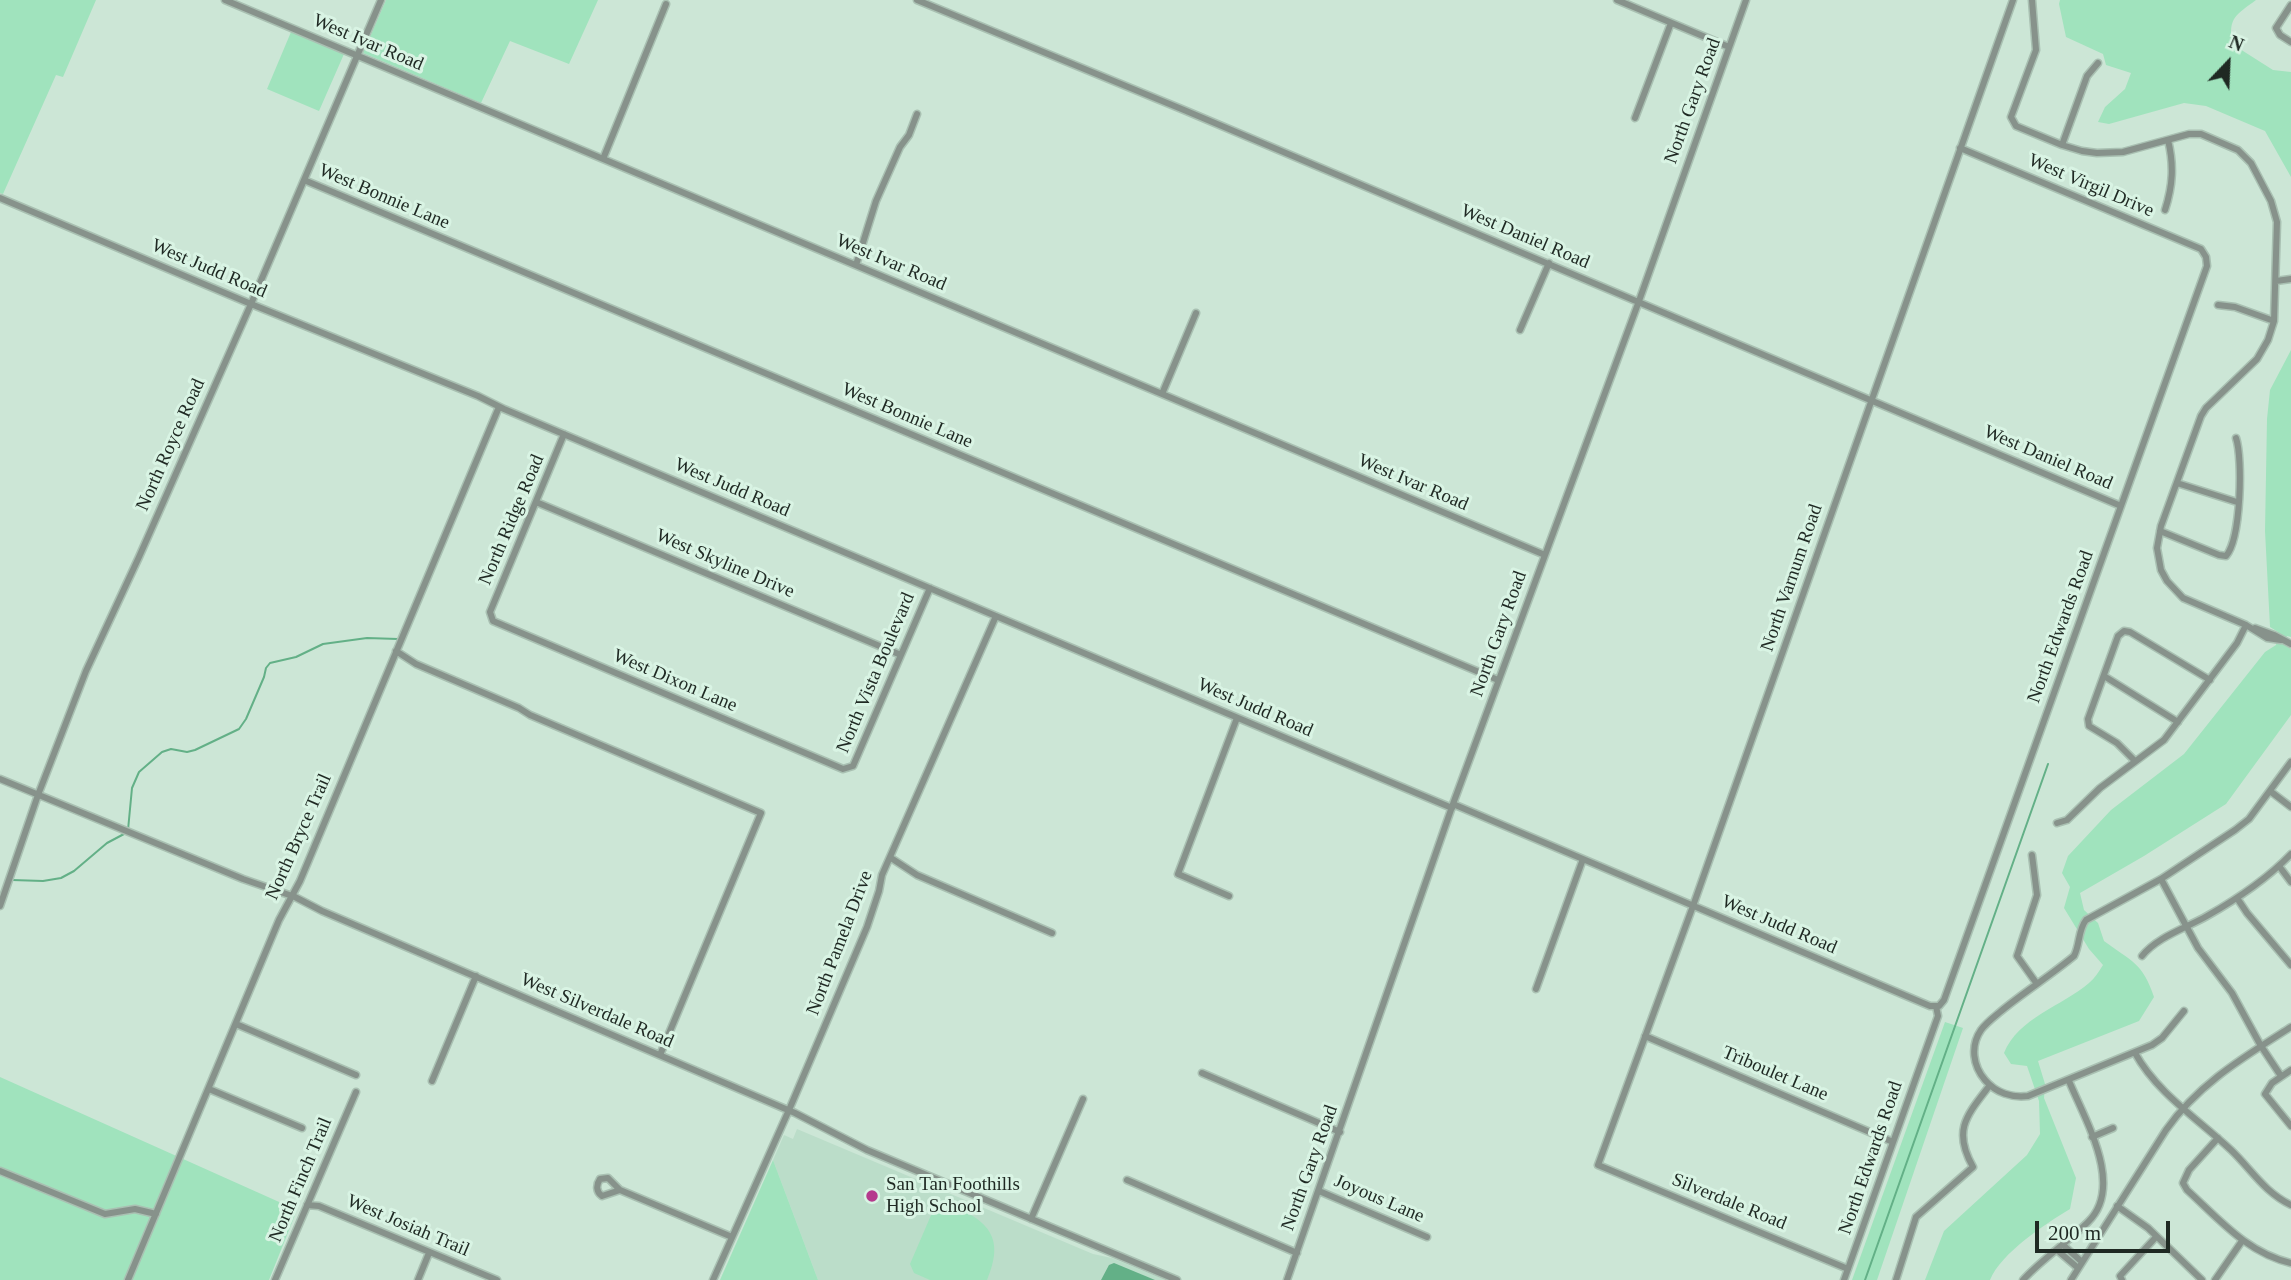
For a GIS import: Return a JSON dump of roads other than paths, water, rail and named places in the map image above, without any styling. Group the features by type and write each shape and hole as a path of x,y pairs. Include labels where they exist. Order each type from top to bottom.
{"street":[{"name":"West Ivar Road","path":"225,0 1545,555"},
{"name":"North Royce Road","path":"0,906 38,795 86,671 251,304 381,0"},
{"name":"West Daniel Road","path":"917,0 1549,263 2121,506"},
{"path":"1617,0 1729,47"},
{"name":"North Gary Road","path":"1287,1280 1498,680 1639,301 1746,0"},
{"name":"North Varnum Road","path":"1598,1165 1693,905 2013,0"},
{"path":"2032,0 2036,50 2011,117 2016,126 2082,151 2109,153 2123,152 2189,134 2201,134 2245,154 2272,201 2278,243 2274,321 2268,340 2258,359 2206,408 2201,416 2160,531 2158,557 2166,581 2183,597 2291,644"},
{"path":"603,159 666,4"},
{"path":"2291,5 2276,28 2280,35 2291,42"},
{"path":"1634,118 1671,23"},
{"path":"2062,145 2087,76 2098,63"},
{"path":"856,265 876,201 917,114"},
{"path":"2165,210 2172,182 2172,155 2168,140"},
{"name":"West Virgil Drive","path":"1960,148 2201,249 2206,257"},
{"name":"West Bonnie Lane","path":"304,180 1498,680"},
{"path":"0,210 2,199"},
{"name":"West Judd Road","path":"2,199 478,396 1237,718 1583,859 1919,1001 1938,1006"},
{"name":"North Edwards Road","path":"1844,1280 1938,1016 1938,1006 1944,1000 2207,265 2206,257"},
{"path":"1520,330 1549,263"},
{"path":"2276,281 2291,279"},
{"path":"2218,305 2235,307 2274,321"},
{"path":"1162,394 1196,313"},
{"name":"North Bryce Trail","path":"128,1280 499,407"},
{"name":"North Ridge Road","path":"491,618 490,612 564,434"},
{"path":"2160,531 2226,556 2230,552 2235,537 2240,451 2235,438"},
{"path":"2177,483 2237,502"},
{"name":"West Skyline Drive","path":"536,502 901,655"},
{"name":"North Vista Boulevard","path":"850,768 929,588"},
{"name":"North Pamela Drive","path":"713,1280 867,927 882,874 996,616"},
{"name":"West Dixon Lane","path":"491,618 748,730 843,769 850,768"},
{"path":"2057,823 2067,820 2099,788 2164,740 2237,643 2246,625"},
{"path":"2135,761 2117,743 2089,726 2088,719 2118,636 2123,631 2130,632 2210,680"},
{"path":"396,650 416,664 530,715 761,813 660,1055"},
{"path":"2104,676 2178,722"},
{"path":"1229,896 1178,874 1237,718"},
{"path":"2184,1011 2162,1038 2134,1053 2028,1096 2011,1097 1990,1085 1979,1072 1974,1059 1977,1038 1987,1022 2074,956 2079,947 2082,925 2086,920 2161,879 2235,830 2249,818 2291,762"},
{"name":"West Silverdale Road","path":"0,779 243,879 292,896 332,916 789,1110 867,1150 1177,1280"},
{"path":"2270,791 2291,807"},
{"path":"2142,956 2154,944 2237,898 2291,854"},
{"path":"2032,855 2037,895 2017,956 2037,984"},
{"path":"891,858 918,875 1052,933"},
{"path":"1536,989 1583,859"},
{"path":"2279,866 2291,882"},
{"path":"2161,879 2198,948 2240,1006 2281,1076"},
{"path":"2237,898 2291,965"},
{"path":"432,1081 476,976"},
{"path":"236,1024 356,1076"},
{"path":"2071,1280 2183,1106 2215,1077 2291,1027"},
{"name":"Triboulet Lane","path":"1646,1036 1893,1142"},
{"path":"2134,1053 2152,1079 2232,1151 2266,1189 2291,1205"},
{"path":"2291,1070 2281,1076 2265,1094 2291,1126"},
{"path":"1202,1073 1340,1132"},
{"path":"2023,1280 2095,1214 2102,1199 2104,1175 2092,1137 2068,1081"},
{"path":"1896,1280 1916,1217 1973,1167 1964,1147 1963,1128 1966,1118 1990,1085"},
{"path":"209,1089 302,1128"},
{"name":"North Finch Trail","path":"275,1280 355,1092"},
{"path":"1031,1219 1083,1099"},
{"path":"2092,1137 2113,1128"},
{"path":"2218,1139 2189,1170 2183,1183 2187,1190 2242,1241 2271,1256 2291,1262"},
{"name":"Silverdale Road","path":"1598,1165 1849,1269"},
{"path":"0,1171 105,1213 135,1209 156,1214"},
{"path":"1126,1180 1297,1253"},
{"path":"620,1190 732,1237"},
{"name":"Joyous Lane","path":"1319,1191 1427,1237"},
{"name":"West Josiah Trail","path":"307,1205 319,1206 497,1280"},
{"path":"2117,1206 2203,1280"},
{"path":"2121,1278 2124,1268 2156,1237"},
{"path":"2215,1280 2242,1241"},
{"path":"2063,1245 2080,1265"},
{"path":"2057,1250 2080,1265"},
{"path":"418,1280 429,1253"}],"waterway":[{"path":"128,830 132,788 139,772 162,752 171,749 187,752 195,750 239,729 270,663 296,657 323,644 367,638 398,639"},
{"path":"1865,1280 2048,764"},
{"path":"12,880 43,881 61,878 74,871 107,843 124,834"}],"place":[{"name":"San Tan Foothills High School","path":"872,1196"}]}
